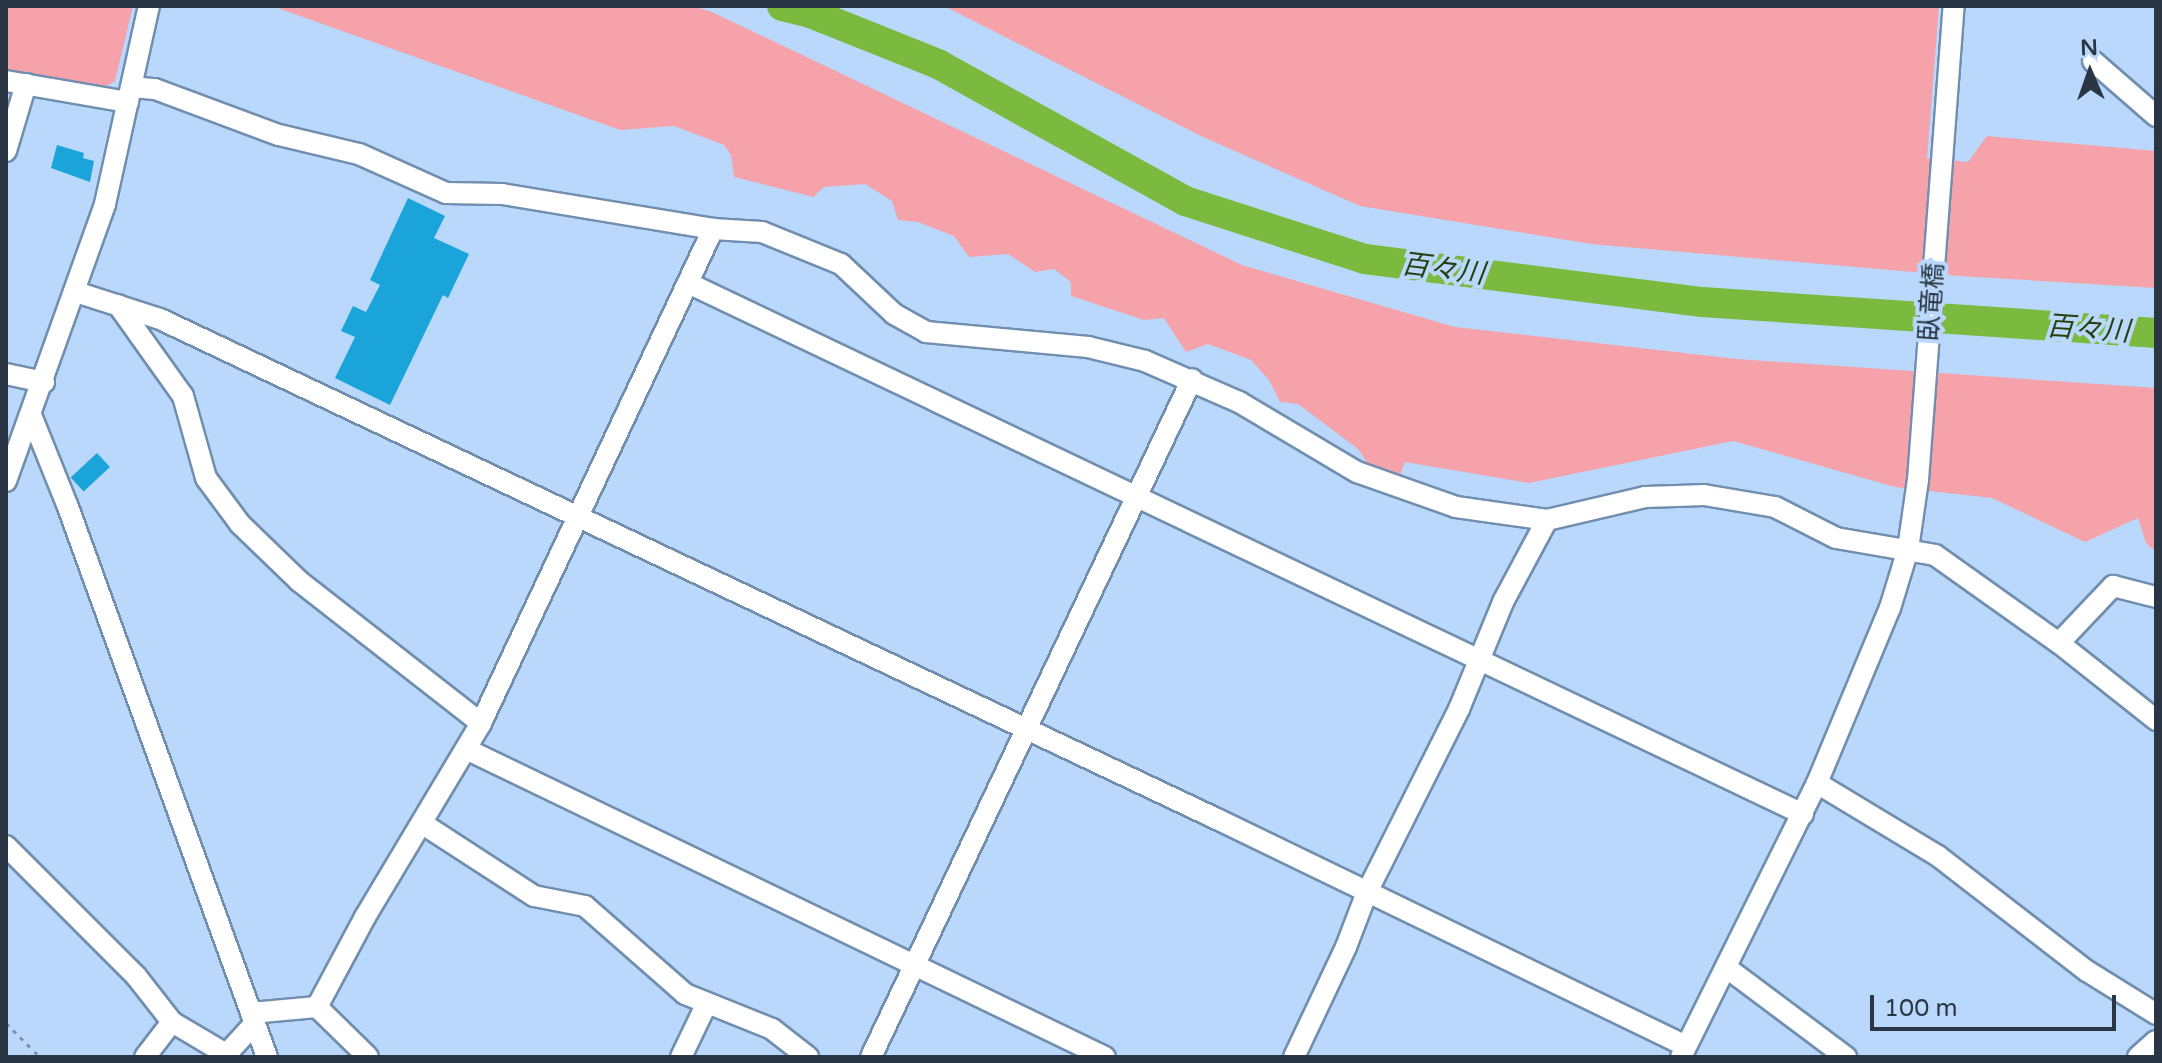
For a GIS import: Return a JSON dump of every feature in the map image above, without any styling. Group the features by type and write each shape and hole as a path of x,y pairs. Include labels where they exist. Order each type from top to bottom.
{"street":[{"path":"6,481 44,382 105,204 149,6"},
{"name":"臥竜橋","path":"1683,1052 1817,783 1890,608 1908,549 1918,480 1954,6"},
{"path":"2093,61 2156,116"},
{"path":"6,151 16,82 129,94 155,89 279,135 359,154 446,193 516,196 713,229 762,232 841,264 894,314 926,332 1088,347 1145,361 1192,379 1357,472 1456,507 1547,520 1645,497 1704,495 1775,507 1836,538 1935,555 2059,643 2156,720"},
{"path":"317,1007 365,917 468,750 713,229"},
{"path":"688,283 1803,814"},
{"path":"76,292 160,319 579,516 1367,892 1683,1052"},
{"path":"118,305 183,396 206,478 240,524 299,581 481,723"},
{"path":"6,374 44,382"},
{"path":"871,1057 1192,379"},
{"path":"31,415 68,507 267,1057"},
{"path":"1294,1057 1346,947 1367,892 1459,709 1503,602 1547,520"},
{"path":"2059,643 2113,586 2156,597"},
{"path":"468,750 1105,1057"},
{"path":"1817,783 1938,856 2087,971 2155,1011"},
{"path":"423,824 534,896 585,906 685,994 772,1029 808,1057"},
{"path":"6,846 136,976 172,1022 225,1056 253,1018 317,1007"},
{"path":"1727,968 1846,1057"},
{"path":"681,1057 707,1003"},
{"path":"317,1007 368,1057"},
{"path":"145,1057 172,1022"},
{"path":"2138,1057 2156,1041"}],"path":[{"path":"6,1023 40,1057"}],"shaded area":[{"path":"6,6 133,6 115,81 105,87 6,70"},
{"path":"272,6 692,6 712,12 1242,265 1455,327 1737,359 2156,388 2156,552 2146,543 2138,518 2085,542 1992,498 1895,487 1733,441 1529,483 1405,462 1398,480 1373,471 1358,449 1298,404 1280,402 1269,380 1251,360 1208,344 1186,352 1164,318 1144,320 1071,296 1071,282 1054,269 1035,272 1008,254 969,257 954,236 918,222 898,220 892,201 865,184 824,187 813,197 734,177 731,155 724,145 674,126 620,130"},
{"path":"944,6 1939,6 1927,158 1968,162 1987,136 2156,151 2156,288 1959,276 1591,244 1360,206 1203,137"}],"building":[{"path":"57,145 84,153 83,158 94,161 90,182 51,168"},
{"path":"408,198 445,216 434,238 469,254 448,298 443,295 390,405 335,378 355,337 341,331 353,306 366,312 380,285 370,280"},
{"path":"97,453 110,467 84,491 71,478"}],"waterway":[{"name":"百々川","path":"782,6 813,14 938,64 1185,201 1365,259 1702,302 2156,333"}]}
